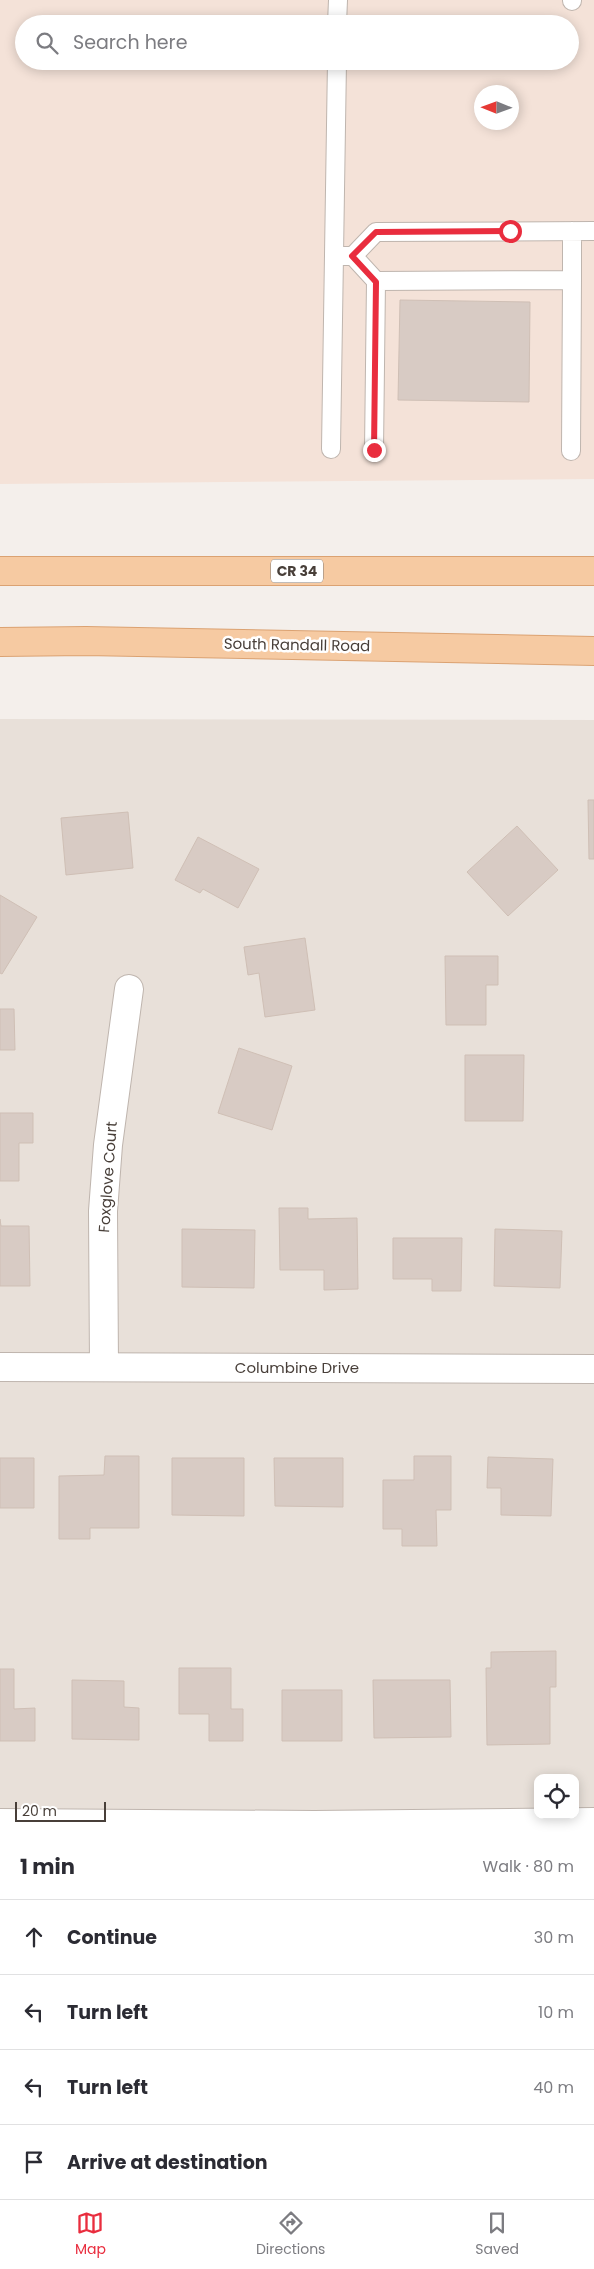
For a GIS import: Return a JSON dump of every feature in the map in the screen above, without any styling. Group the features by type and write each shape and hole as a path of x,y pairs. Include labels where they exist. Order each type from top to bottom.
{"main road":[{"name":"CR 34","path":"0,571 594,571"},
{"name":"South Randall Road","path":"0,642 96,641 594,651"}],"street":[{"name":"Foxglove Court","path":"104,1367 103,1211 108,1145 129,989"},
{"name":"Columbine Drive","path":"0,1367 594,1369"},
{"path":"0,1823 314,1829 594,1822"}],"lane":[{"path":"337,15 338,0"},
{"path":"331,449 337,70"},
{"path":"571,451 572,231"},
{"path":"334,257 352,256 376,232 594,231"},
{"path":"352,256 376,282 374,450"},
{"path":"376,282 572,280"}],"shaded area":[{"path":"0,0 594,0 594,479 0,484"},
{"path":"0,719 594,720 594,1834 0,1834"}],"building":[{"path":"400,300 530,302 529,402 398,400"},
{"path":"588,800 594,800 594,859 589,859"},
{"path":"128,812 133,868 66,875 61,818"},
{"path":"517,826 558,870 508,916 467,872"},
{"path":"198,837 259,869 238,908 203,889 200,893 175,880"},
{"path":"0,895 37,917 2,974 0,973"},
{"path":"305,938 315,1010 265,1017 259,973 248,975 244,947"},
{"path":"445,956 498,956 498,985 486,985 486,1025 446,1025"},
{"path":"0,1009 14,1009 15,1050 0,1050"},
{"path":"239,1048 292,1066 272,1130 218,1113"},
{"path":"465,1055 524,1055 523,1121 465,1121"},
{"path":"0,1113 33,1113 33,1143 19,1143 19,1181 0,1181"},
{"path":"279,1208 308,1208 308,1219 357,1218 358,1289 324,1290 324,1270 280,1270"},
{"path":"0,1219 1,1226 29,1226 30,1286 0,1286"},
{"path":"182,1229 255,1230 254,1288 182,1287"},
{"path":"495,1229 562,1231 560,1288 494,1286"},
{"path":"393,1238 462,1238 461,1291 432,1291 432,1279 393,1279"},
{"path":"105,1456 139,1456 139,1528 90,1528 90,1539 59,1539 59,1476 104,1475"},
{"path":"414,1456 451,1456 451,1510 436,1510 437,1546 402,1546 402,1529 383,1529 383,1480 414,1480"},
{"path":"488,1457 553,1459 551,1516 501,1515 501,1488 487,1488"},
{"path":"0,1458 34,1458 34,1508 0,1508"},
{"path":"172,1458 244,1458 244,1516 172,1515"},
{"path":"274,1458 343,1458 343,1507 275,1506"},
{"path":"556,1651 556,1687 550,1687 550,1744 487,1745 486,1668 491,1668 491,1652"},
{"path":"179,1668 231,1668 231,1709 243,1709 243,1741 209,1741 209,1714 179,1714"},
{"path":"0,1669 14,1669 14,1709 35,1708 35,1741 0,1741"},
{"path":"72,1680 124,1681 124,1707 139,1708 139,1740 72,1739"},
{"path":"373,1680 450,1680 451,1737 374,1738"},
{"path":"282,1690 342,1690 342,1741 282,1741"}],"route":[{"path":"374,450 376,282 352,256 376,232 510,231"}]}
